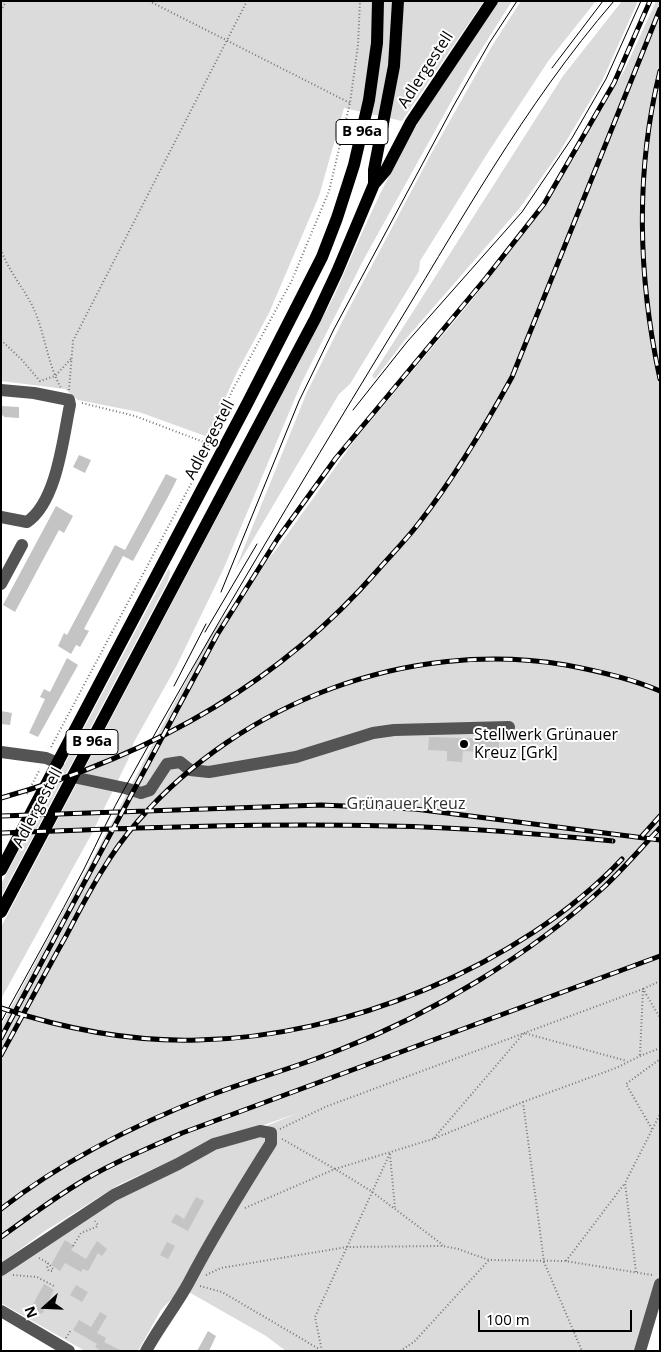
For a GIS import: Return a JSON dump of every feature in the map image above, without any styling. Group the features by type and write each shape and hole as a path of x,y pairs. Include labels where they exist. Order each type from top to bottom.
{"main road":[{"name":"Adlergestell","path":"1,870 52,760 200,494 309,284 337,218 354,165 368,100 377,43 378,1"},
{"name":"Adlergestell","path":"374,184 374,170 394,66 398,1"},
{"name":"Adlergestell","path":"1,912 315,319 374,184 386,170 411,122 492,1"},
{"path":"200,494 217,504"}],"street":[{"path":"1,390 34,393 68,400 70,405 55,476 47,499 32,519 27,522 1,517"},
{"path":"1,584 22,545"},
{"path":"74,777 141,793 150,790 167,764 180,762 190,770 209,772 296,756 373,733 394,730 510,727"},
{"path":"1,752 52,760"},
{"path":"2,1270 114,1195 214,1144 260,1131 271,1133 271,1143 224,1217 188,1283 146,1351"},
{"path":"640,1351 660,1284"},
{"path":"1,1311 69,1351"}],"path":[{"path":"1,11 6,1"},
{"path":"149,1 350,103"},
{"path":"68,400 73,341 247,1"},
{"path":"52,760 192,482 232,391 292,280 325,200 341,146 350,103 358,45 360,1"},
{"path":"1,249 4,260 21,284 33,308 55,376 68,400 135,416 209,444"},
{"path":"1,340 40,381 55,376 72,359"},
{"path":"271,1133 325,1107 643,989 660,981"},
{"path":"643,989 660,1018"},
{"path":"640,1056 643,989"},
{"path":"524,1033 629,1062"},
{"path":"432,1139 524,1033"},
{"path":"241,1210 335,1169 432,1139 616,1068 660,1048"},
{"path":"652,1129 626,1084 660,1059"},
{"path":"524,1102 544,1262 582,1351"},
{"path":"565,1262 625,1183 660,1114"},
{"path":"271,1133 371,1191 443,1246"},
{"path":"321,1350 315,1317 390,1151"},
{"path":"390,1151 395,1209"},
{"path":"625,1183 636,1272"},
{"path":"73,1246 81,1233 96,1228 98,1225 89,1212"},
{"path":"205,1276 221,1268 347,1247 443,1246 489,1260 565,1262 660,1276"},
{"path":"23,1255 30,1258 37,1257 48,1263"},
{"path":"400,1351 414,1342 489,1260"},
{"path":"2,1270 14,1276 37,1277 54,1286"},
{"path":"188,1283 222,1292 321,1350"}],"green space":[{"path":"1,1 484,1 402,121 344,108 319,196 269,313 236,374 208,437 139,412 78,400 65,389 1,381"},
{"path":"499,1 512,1 471,66 365,257 301,384 223,570 176,667 134,742 128,760 91,835 1,999 1,927 334,296 370,215 400,155 442,84"},
{"path":"521,1 596,1 549,60 487,154 420,261 419,271 350,384 339,394 235,570 307,392 344,318 430,156 492,46"},
{"path":"622,1 638,1 602,81 559,153 519,209 404,341 375,379 372,376 563,76"},
{"name":"Grünauer Kreuz","path":"656,1 660,1 660,1275 635,1351 286,1351 266,1336 187,1291 188,1282 161,1310 138,1351 85,1351 1,1303 1,1266 67,1218 251,1132 298,1113 199,1148 120,1184 45,1231 1,1263 1,1026 91,862 209,637 260,568 276,550 357,437 468,305 532,223 574,158 625,69"},
{"path":"169,568 168,581 1,897 1,884"}],"building":[{"path":"1,406 19,407 19,418 1,415"},
{"path":"79,455 91,460 85,473 73,467"},
{"path":"166,474 177,479 169,495 133,561 123,556 84,629 89,631 80,647 76,645 71,654 58,646 64,633 67,635 115,545 125,550"},
{"path":"56,506 73,516 64,533 59,530 15,612 3,605"},
{"path":"67,658 78,665 38,737 29,733 45,699 40,697 44,689 50,692"},
{"path":"1,711 12,713 10,725 1,724"},
{"name":"Stellwerk Grünauer Kreuz [Grk]","path":"429,737 499,739 499,753 463,751 462,762 447,761 447,751 428,750"},
{"path":"196,1197 204,1201 188,1231 171,1222 176,1214 184,1219"},
{"path":"65,1240 74,1246 71,1250 86,1259 97,1241 107,1249 102,1256 98,1253 88,1271 83,1269 81,1272 65,1263 60,1271 51,1265"},
{"path":"167,1242 175,1246 168,1259 160,1255"},
{"path":"44,1284 54,1290 42,1314 31,1308"},
{"path":"76,1285 88,1292 82,1302 70,1295"},
{"path":"100,1312 107,1316 97,1333 106,1338 104,1342 122,1351 102,1351 95,1347 97,1344 73,1330 79,1320 91,1327"},
{"path":"208,1331 216,1336 209,1351 197,1351"}],"tram line":[{"path":"221,592 299,401 334,329 454,105 490,42 517,1"},
{"path":"552,68 603,1"},
{"path":"1,1022 74,888 121,795 221,618 286,508 493,168 550,82 614,1"},
{"path":"353,410 407,342 522,212 572,138 606,79 641,1"},
{"path":"205,632 257,544"},
{"path":"174,686 206,624"}],"railway":[{"path":"1,1038 217,635 278,538 336,458 486,278 544,204 614,83 650,1"},
{"path":"1,798 55,781 107,761 157,738 206,712 252,683 296,649 338,612 409,535 432,506 456,470 512,377 660,9"},
{"path":"660,71 646,147 642,225 647,302 660,379"},
{"path":"1,1055 90,891 127,834 180,779 227,742 278,712 332,688 389,671 447,662 507,659 566,665 614,675 660,691"},
{"path":"1,816 321,805 415,809 660,840"},
{"path":"642,836 660,816"},
{"path":"1,833 194,826 339,825 472,829 613,841"},
{"path":"1,1209 50,1174 128,1131 211,1095 339,1050 409,1019 479,981 575,912 604,887 660,828"},
{"path":"1,1008 74,1028 148,1039 198,1040 254,1036 312,1026 370,1010 427,989 482,963 534,932 581,897 622,859"},
{"path":"1,1237 57,1197 89,1177 182,1133 660,956"}],"place":[{"name":"Stellwerk Grünauer Kreuz [Grk]","path":"464,744"}]}
